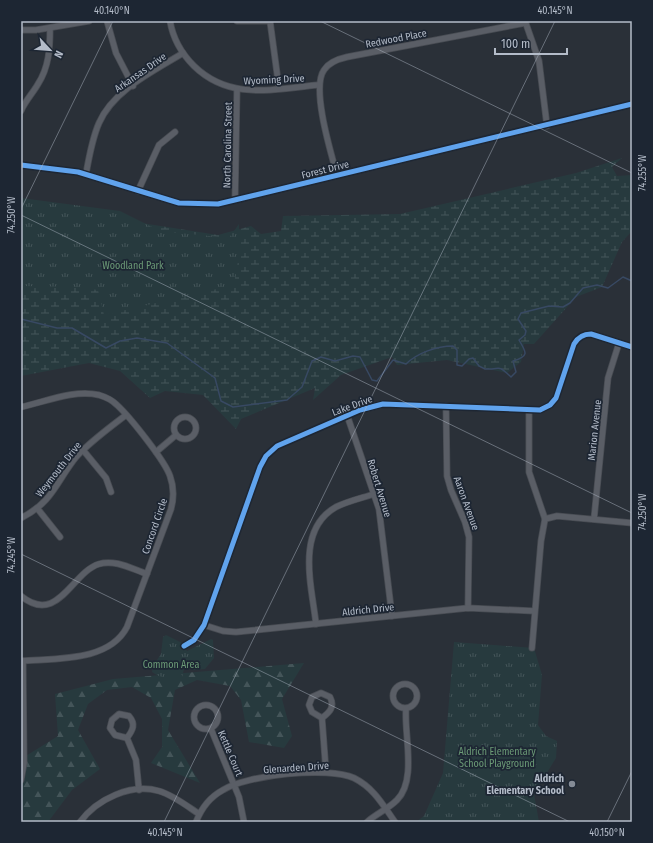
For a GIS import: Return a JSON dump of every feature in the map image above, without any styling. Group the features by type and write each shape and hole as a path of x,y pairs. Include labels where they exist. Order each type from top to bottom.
{"street":[{"path":"21,30 50,28 89,21"},
{"path":"107,21 116,53 133,86"},
{"name":"Wyoming Drive","path":"170,21 174,38 183,53 202,74 216,83 237,90 318,85"},
{"path":"237,21 270,21 279,88"},
{"name":"Redwood Place","path":"318,85 323,71 336,60 525,22 539,61 547,126"},
{"path":"21,111 40,83 46,67 50,54 50,28"},
{"name":"Arkansas Drive","path":"86,174 92,144 99,122 108,107 133,86 183,53"},
{"path":"318,85 318,92 337,175"},
{"name":"North Carolina Street","path":"235,200 237,90"},
{"name":"Forest Drive","path":"21,165 59,169 86,174 168,201 186,204 206,204 235,200 547,126 632,104"},
{"path":"138,191 159,145 175,132"},
{"name":"Lake Drive","path":"184,646 194,640 204,625 260,467 266,456 281,444 347,415 383,404 540,410 552,402 574,344 578,338 585,334 591,334 632,347"},
{"name":"Marion Avenue","path":"594,519 608,378 619,343"},
{"name":"Concord Circle","path":"21,407 73,395 91,394 109,399 126,415 156,452 171,476 173,499 147,574 127,626 122,635 109,647 94,654 22,661"},
{"name":"Aaron Avenue","path":"446,406 447,476 451,490 465,522 469,537 468,608"},
{"path":"529,410 529,472 545,519 541,541 532,648"},
{"name":"Weymouth Drive","path":"21,518 38,508 50,496 75,458 83,450 126,415"},
{"name":"Robert Avenue","path":"347,415 374,494 382,523 392,616"},
{"path":"156,452 176,435"},
{"path":"83,450 106,478 111,492"},
{"path":"316,624 309,558 310,546 314,533 325,516 336,508 374,494"},
{"path":"38,508 60,537"},
{"path":"545,519 557,516 632,523"},
{"path":"21,596 37,604 55,602 65,595 89,569 100,564 116,563 147,574"},
{"name":"Aldrich Drive","path":"204,625 223,631 236,632 468,608 534,611"},
{"path":"21,780 24,763 22,661"},
{"path":"404,684 413,688 416,696 413,703 406,709 397,705 393,697 395,689 404,684"},
{"path":"321,693 330,697 332,703 331,711 322,718 312,712 309,705 312,697 321,693"},
{"path":"201,706 208,706 216,712 216,721 211,729 200,727 196,723 195,713 201,706"},
{"path":"367,822 387,809 403,793 408,777 406,709"},
{"path":"126,715 132,719 133,729 127,738 118,736 112,732 110,724 116,716 126,715"},
{"path":"322,718 326,772"},
{"name":"Kettle Court","path":"211,729 241,803 244,822"},
{"path":"127,738 136,760 139,790"},
{"name":"Glenarden Drive","path":"196,822 199,814 212,798 234,784 252,779 326,772 348,776 361,782 374,792 395,822"},
{"path":"80,822 102,801 114,796 139,790 154,790 164,793 199,814"}],"green space":[{"path":"622,158 612,167 617,176 632,175 632,231 622,242 602,287 576,297 534,344 524,344 521,362 507,373 447,360 397,365 392,357 341,375 313,400 315,388 241,419 236,429 203,395 165,391 150,398 120,371 89,363 21,376 21,269 135,222 218,235 251,226 261,234 281,231 283,216 400,214 576,173"},
{"name":"Woodland Park","path":"21,198 120,211 160,231 229,238 239,224 239,254 234,285 104,315 98,290 76,287 21,286"},
{"name":"Common Area","path":"166,635 182,643 187,651 211,639 213,640 214,658 205,669 193,670 185,665 182,677 167,678 156,675 152,672 153,666 161,654 163,637"},
{"name":"Aldrich Elementary School Playground","path":"454,642 534,648 542,675 538,725 546,736 557,741 556,758 534,794 539,822 416,822 424,816 443,773"},
{"path":"304,663 282,699 292,736 284,748 249,742 241,700 230,686 197,680 175,690 168,730 200,783 151,763 162,747 162,719 151,698 132,687 107,690 88,704 78,730 100,769 72,790 48,822 21,822 21,759 58,736 55,694 113,679"}],"waterway":[{"path":"21,319 57,328 72,328 106,348 120,341 137,338 167,343 215,378 221,401 233,407 287,400 302,387 312,361 321,357 335,361 353,356 360,357 372,380 377,381 393,360 406,364 421,353 440,347 453,346 457,350 457,365 462,366 469,359 473,358 479,366 485,369 499,368 511,377 516,372 513,361 524,356 525,354 524,348 519,340 525,335 526,331 518,319 521,313 549,306 563,307 570,303 583,288 597,285 608,288 623,277 632,281"}],"cycle path":[{"path":"21,165 78,172 179,203 218,204 632,104"},
{"path":"184,646 194,640 204,625 260,467 266,456 277,446 360,410 383,404 540,410 550,405 556,398 574,344 581,336 591,334 632,347"}],"place":[{"name":"Aldrich Elementary School","path":"572,784"}]}
